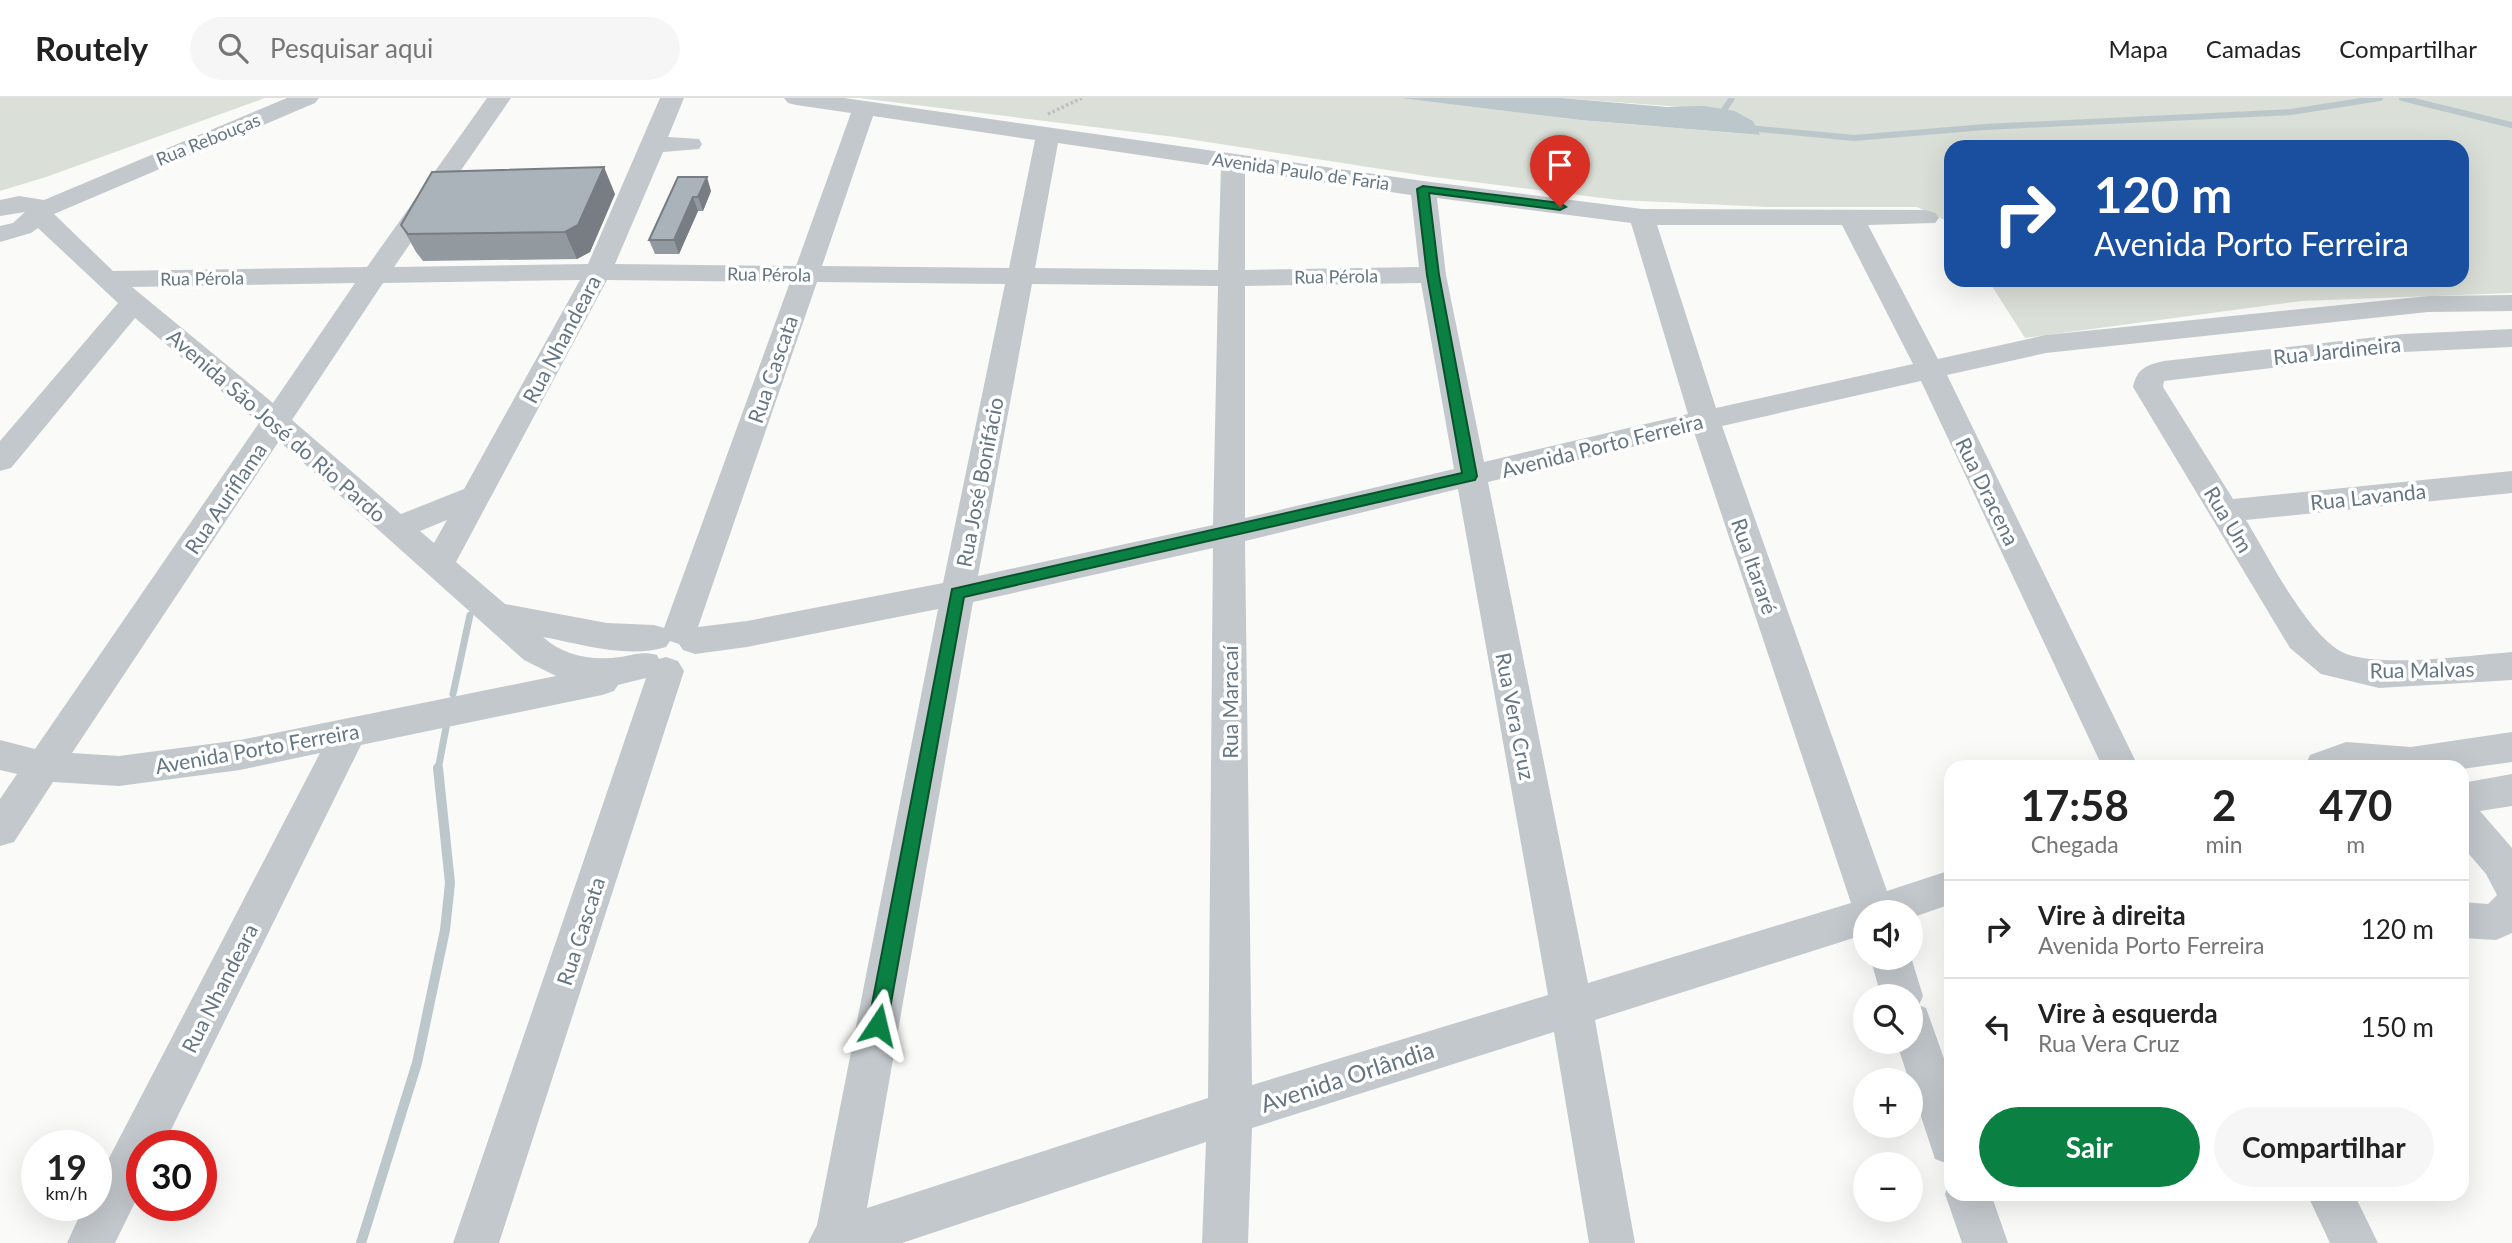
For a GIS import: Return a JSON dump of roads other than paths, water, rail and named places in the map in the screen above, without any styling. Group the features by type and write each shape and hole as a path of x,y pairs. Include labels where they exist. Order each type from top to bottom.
{"street":[{"name":"Rua Rebouças","path":"0,208 31,221 109,180 307,98"},
{"name":"Rua Auriflama","path":"0,830 374,276 499,98"},
{"name":"Rua Nhandeara","path":"438,566 598,272 672,98"},
{"name":"Avenida Paulo de Faria","path":"796,98 1423,189 1642,217 1926,218"},
{"name":"Rua Cascata","path":"476,1243 667,652 865,107"},
{"name":"Rua José Bonifácio","path":"835,1242 957,593 1048,135"},
{"path":"654,145 690,144"},
{"name":"Rua Maracaí","path":"1225,1243 1230,1113 1229,533 1233,162"},
{"name":"Rua Vera Cruz","path":"1423,189 1433,275 1571,1005 1612,1243"},
{"name":"Rua Itararé","path":"1642,217 1705,420 1872,900"},
{"name":"Rua Dracena","path":"1851,218 1930,370 2117,760"},
{"name":"Avenida São José do Rio Pardo","path":"31,221 106,279 276,422 438,566 554,664 574,670 612,672 667,652"},
{"name":"Rua Pérola","path":"106,279 598,272 1232,278 1433,275"},
{"path":"0,461 134,302"},
{"name":"Avenida Porto Ferreira","path":"0,755 44,766 119,771 240,755 512,698 667,652 957,593 1229,533 1705,420 2046,344 2427,304 2512,303"},
{"name":"Rua Jardineira","path":"2164,370 2403,343 2512,338"},
{"name":"Rua Um","path":"2164,370 2150,376 2148,387 2302,639 2333,664"},
{"name":"Rua Lavanda","path":"2224,511 2512,482"},
{"path":"396,528 477,496"},
{"name":"Avenida São José do Rio Pardo","path":"496,615 567,631 607,636 667,652"},
{"name":"Rua Malvas","path":"2333,664 2379,674 2511,667"},
{"name":"Avenida Porto Ferreira","path":"512,698 574,670"},
{"name":"Rua Nhandeara","path":"90,1243 349,733"},
{"path":"2436,760 2512,747"},
{"path":"2338,760 2346,757 2375,760"},
{"path":"2469,798 2512,790"},
{"path":"2469,826 2508,869"},
{"path":"1912,900 1944,889"},
{"path":"2469,920 2496,922 2512,907"},
{"name":"Avenida Orlândia","path":"835,1242 1571,1005 1853,920"},
{"path":"1922,1054 1944,1122"},
{"name":"Rua Cascata","path":"460,1243 495,1191"},
{"path":"1970,1201 1984,1243"},
{"path":"2334,1201 2355,1243"}],"waterway":[{"path":"1720,116 1732,98"},
{"path":"1748,128 1854,138 1985,127 2291,112 2380,98"},
{"path":"2402,98 2512,125"},
{"path":"453,694 470,615"},
{"path":"438,769 448,717"},
{"path":"361,1243 417,1063 445,930 450,883 438,769"}]}
